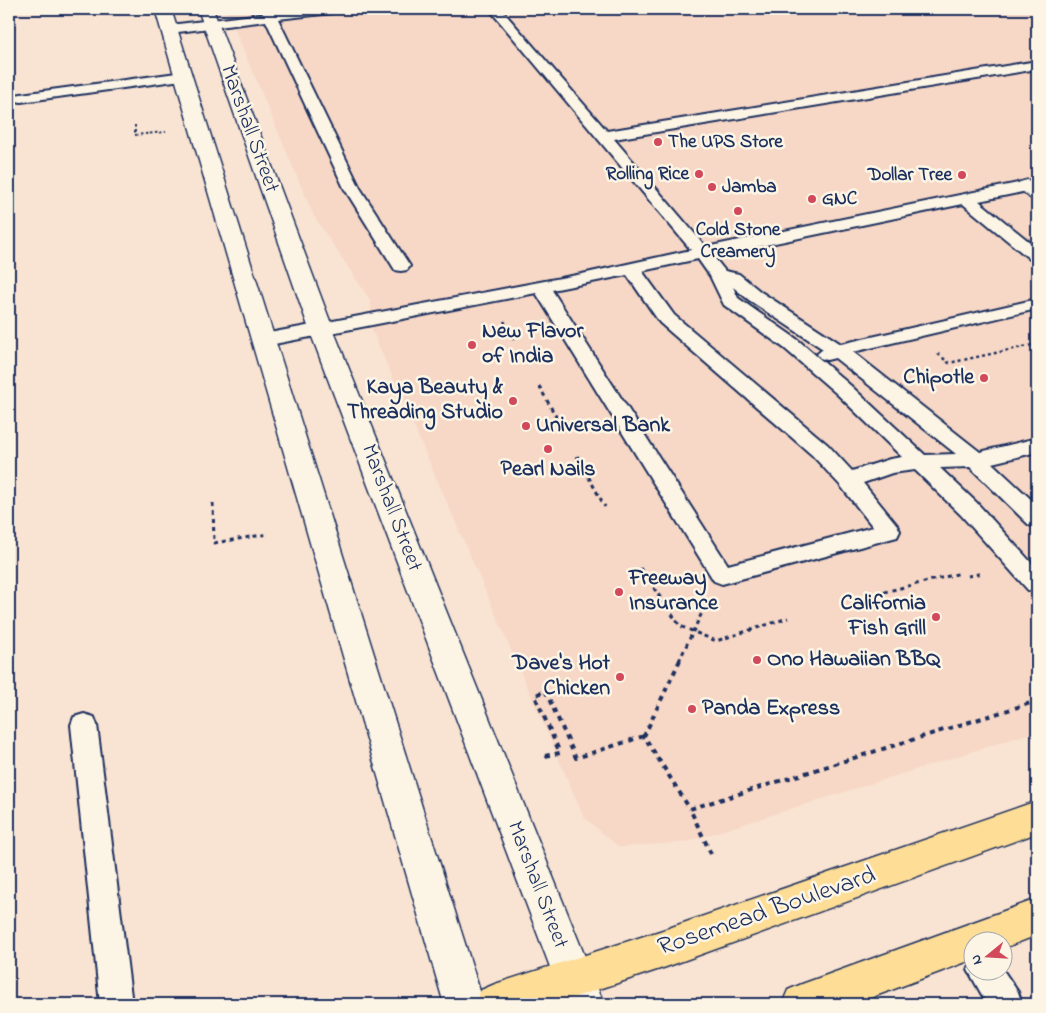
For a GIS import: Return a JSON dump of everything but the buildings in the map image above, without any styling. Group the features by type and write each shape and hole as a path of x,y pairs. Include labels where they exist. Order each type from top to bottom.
{"main road":[{"name":"Rosemead Boulevard","path":"495,1004 579,992 1037,817"},
{"path":"1014,931 1037,917"},
{"path":"802,1004 964,959"}],"street":[{"name":"Marshall Street","path":"164,9 464,1004"},
{"name":"Marshall Street","path":"208,16 321,329 579,992"}],"lane":[{"path":"170,29 208,16 332,9"},
{"path":"495,9 703,253 719,275 730,301 791,344 844,390 969,509 1037,584"},
{"path":"268,13 352,188 401,266"},
{"path":"604,136 1037,65"},
{"path":"21,98 184,76"},
{"path":"264,340 541,286 966,199 1034,188"},
{"path":"966,199 1037,256"},
{"path":"541,286 722,575 889,531 848,480 820,450 667,319 630,268"},
{"path":"719,275 733,278 755,296 839,351 957,443 1037,519"},
{"path":"807,358 1037,304"},
{"path":"848,480 890,466 918,462 977,460 1037,445"},
{"path":"84,725 116,1004"},
{"path":"990,980 1006,1004"}],"path":[{"path":"135,125 135,135 166,132"},
{"path":"504,320 515,342"},
{"path":"937,352 949,363 1037,344"},
{"path":"539,386 564,431"},
{"path":"576,456 605,507"},
{"path":"213,502 214,543 268,534"},
{"path":"640,568 680,626 716,641 788,618"},
{"path":"876,594 961,573"},
{"path":"545,756 560,753 536,696 545,690 576,758 644,736 692,632"},
{"path":"690,809 1037,701"},
{"path":"644,736 690,809 711,854"}],"shaded area":[{"path":"226,9 1037,9 1037,731 686,842 619,847 584,817 372,330 371,301 314,216"}],"place":[{"name":"The UPS Store","path":"658,142"},
{"name":"Rolling Rice","path":"699,174"},
{"name":"Dollar Tree","path":"962,175"},
{"name":"Jamba","path":"712,187"},
{"name":"GNC","path":"812,199"},
{"name":"Cold Stone Creamery","path":"738,211"},
{"name":"New Flavor of India","path":"472,345"},
{"name":"Chipotle","path":"984,378"},
{"name":"Kaya Beauty & Threading Studio","path":"513,401"},
{"name":"Universal Bank","path":"526,426"},
{"name":"Pearl Nails","path":"548,449"},
{"name":"Freeway Insurance","path":"619,592"},
{"name":"California Fish Grill","path":"936,617"},
{"name":"Ono Hawaiian BBQ","path":"757,660"},
{"name":"Dave's Hot Chicken","path":"620,677"},
{"name":"Panda Express","path":"692,709"}]}
